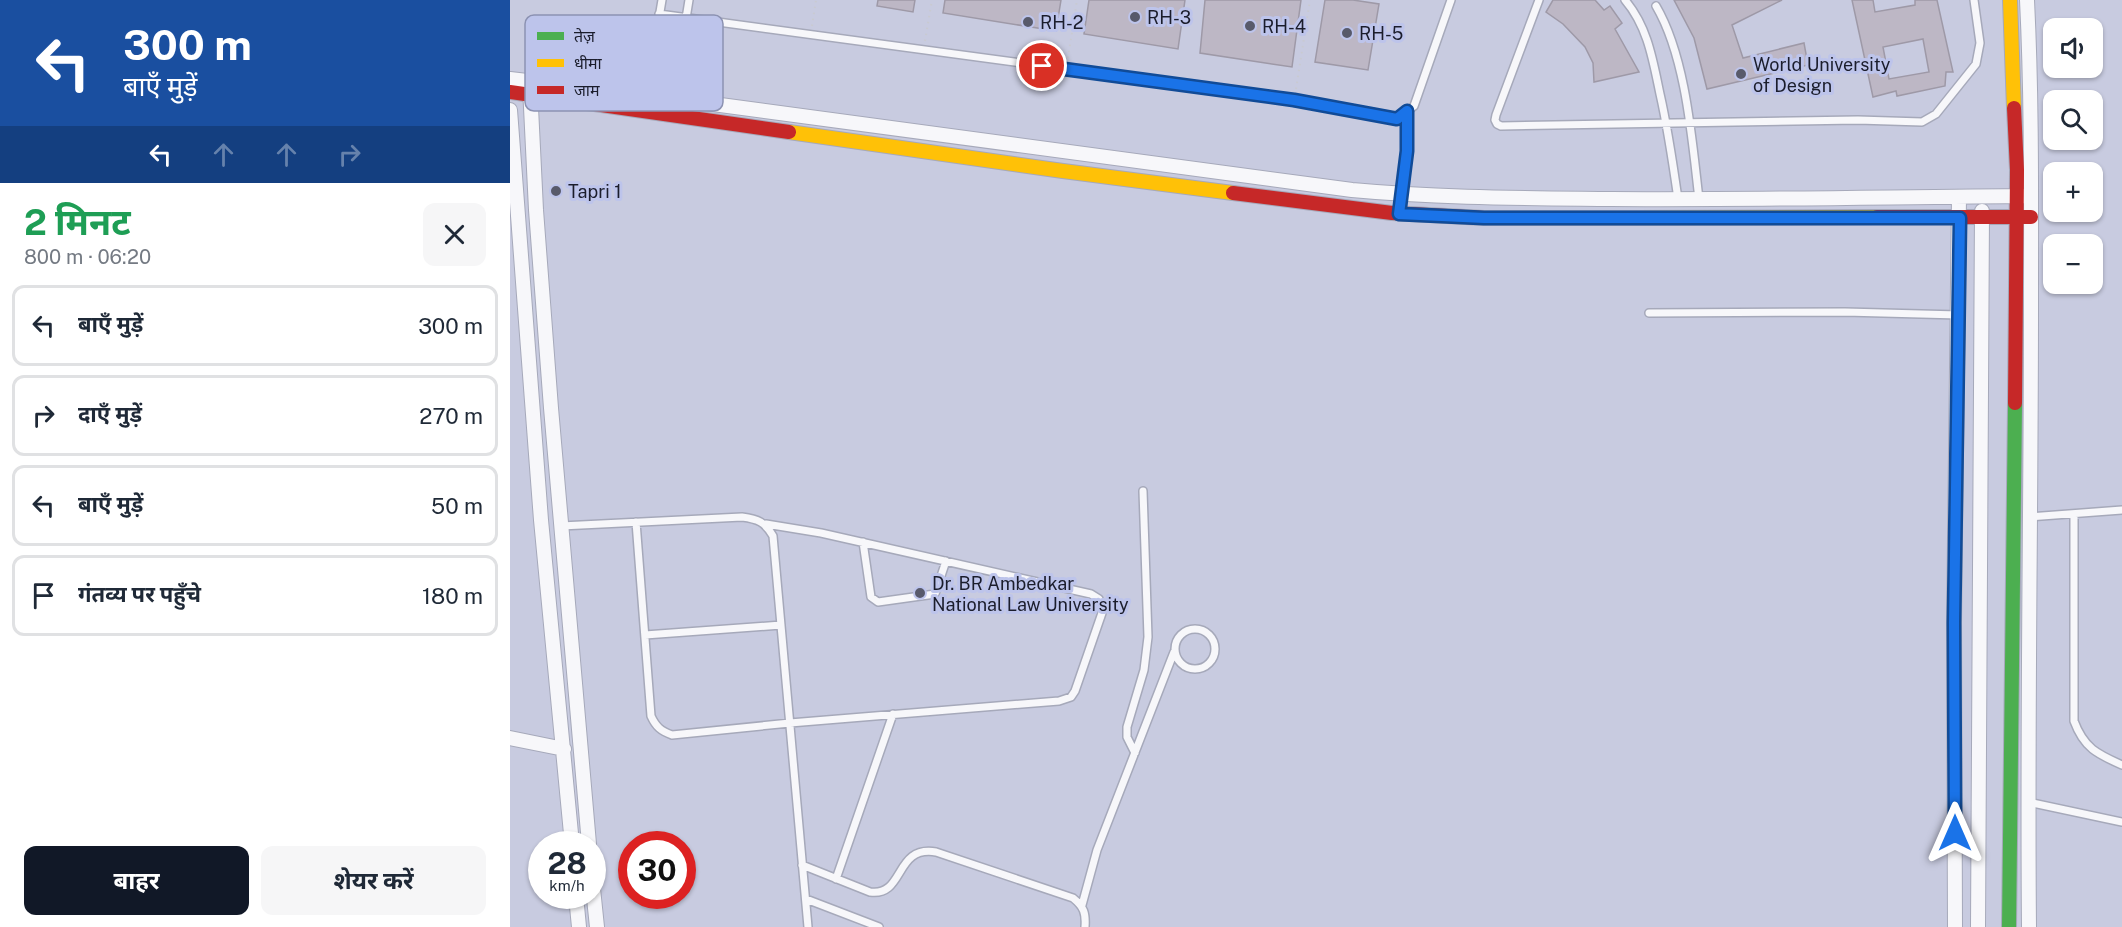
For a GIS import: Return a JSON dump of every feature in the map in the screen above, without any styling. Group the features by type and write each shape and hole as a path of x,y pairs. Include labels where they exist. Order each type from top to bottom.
{"street":[{"path":"2008,927 2017,170 2010,0"},
{"path":"2027,0 2031,196 2029,927"},
{"path":"510,79 525,86"},
{"path":"510,92 525,89"},
{"path":"723,106 1352,190 1401,194 1493,198 1678,199 2031,196"},
{"path":"510,110 513,219 571,831"},
{"path":"531,111 536,210 588,831"},
{"path":"667,111 839,140 1399,214 1484,218 2031,218"},
{"path":"1955,927 1954,623 1959,197"},
{"path":"1978,927 1982,197"},
{"path":"545,561 564,559"},
{"path":"510,738 564,750"},
{"path":"577,909 579,927"},
{"path":"595,909 597,927"}],"lane":[{"path":"662,0 659,14 666,15"},
{"path":"686,15 689,0"},
{"path":"723,23 1294,100 1397,119 1414,106 1451,0"},
{"path":"1539,0 1496,115 1497,124 1506,126 1858,120 1922,122 1936,114 1977,64 1980,44 1974,0"},
{"path":"1625,0 1644,29 1647,39 1666,124 1678,199"},
{"path":"1656,6 1673,42 1690,123 1699,199"},
{"path":"1399,214 1407,151 1407,111"},
{"path":"1649,313 1845,312 1959,315"},
{"path":"1135,753 1127,736 1127,727 1144,670 1148,637 1143,491"},
{"path":"2013,517 2122,510"},
{"path":"2074,514 2074,721 2080,735 2091,748 2100,755 2122,765"},
{"path":"561,526 636,522 742,517 755,518 766,524 862,542 1091,594 1099,599 1102,613 1075,691 1071,697 1059,701 672,735 662,731 654,724 651,716 636,522"},
{"path":"766,524 773,536 808,927"},
{"path":"862,542 871,597 878,602 934,594 946,561"},
{"path":"645,635 781,625"},
{"path":"1082,905 1097,850 1174,652 1177,639 1186,630 1199,629 1210,635 1215,648 1211,661 1200,669 1186,668 1180,664 1174,652"},
{"path":"836,879 892,714"},
{"path":"2010,800 2122,822"},
{"path":"802,866 879,894 887,891 906,861 916,853 927,851 1073,898 1082,905 1086,915 1085,927"},
{"path":"806,899 879,927"}],"path":[{"path":"810,35 816,0"},
{"path":"924,50 933,0"},
{"path":"1066,69 1077,0"},
{"path":"1294,100 1310,0"}],"building":[{"path":"878,0 915,0 913,12 877,6"},
{"name":"RH-2","path":"945,0 1061,0 1056,31 943,13"},
{"name":"RH-3","path":"1089,0 1185,0 1178,49 1084,34"},
{"name":"RH-4","path":"1205,0 1301,0 1292,67 1200,53"},
{"name":"RH-5","path":"1325,0 1353,0 1379,4 1368,70 1315,62"},
{"path":"1553,0 1595,0 1604,10 1610,6 1622,23 1615,29 1639,72 1594,82 1593,63 1585,47 1563,24 1546,12"},
{"path":"1674,0 1782,0 1732,25 1743,58 1804,43 1808,65 1707,89 1694,38"},
{"path":"1852,0 1873,0 1875,12 1915,5 1915,0 1937,0 1953,72 1946,72 1945,86 1897,96 1896,91 1873,97","holes":["1923,39 1929,72 1889,79 1883,47"]}],"traffic: fast":[{"path":"2009,927 2015,403"}],"traffic: slow":[{"path":"2010,0 2014,108"},
{"path":"789,132 1233,193"},
{"path":"1636,218 1877,217"}],"traffic: jam":[{"path":"510,92 525,94"},
{"path":"2014,108 2017,170 2015,403"},
{"path":"643,111 789,132"},
{"path":"1233,193 1392,213 1484,218 1636,218"},
{"path":"1877,217 2031,217"}],"place":[{"name":"RH-3","path":"1135,17"},
{"name":"RH-2","path":"1028,22"},
{"name":"RH-4","path":"1250,26"},
{"name":"RH-5","path":"1347,33"},
{"name":"World University of Design","path":"1741,74"},
{"name":"Tapri 1","path":"556,191"},
{"name":"Dr. BR Ambedkar National Law University","path":"920,593"}],"route":[{"path":"1042,66 1294,100 1397,119 1407,111 1407,151 1399,214 1484,218 1960,218 1954,623 1955,833"}]}
